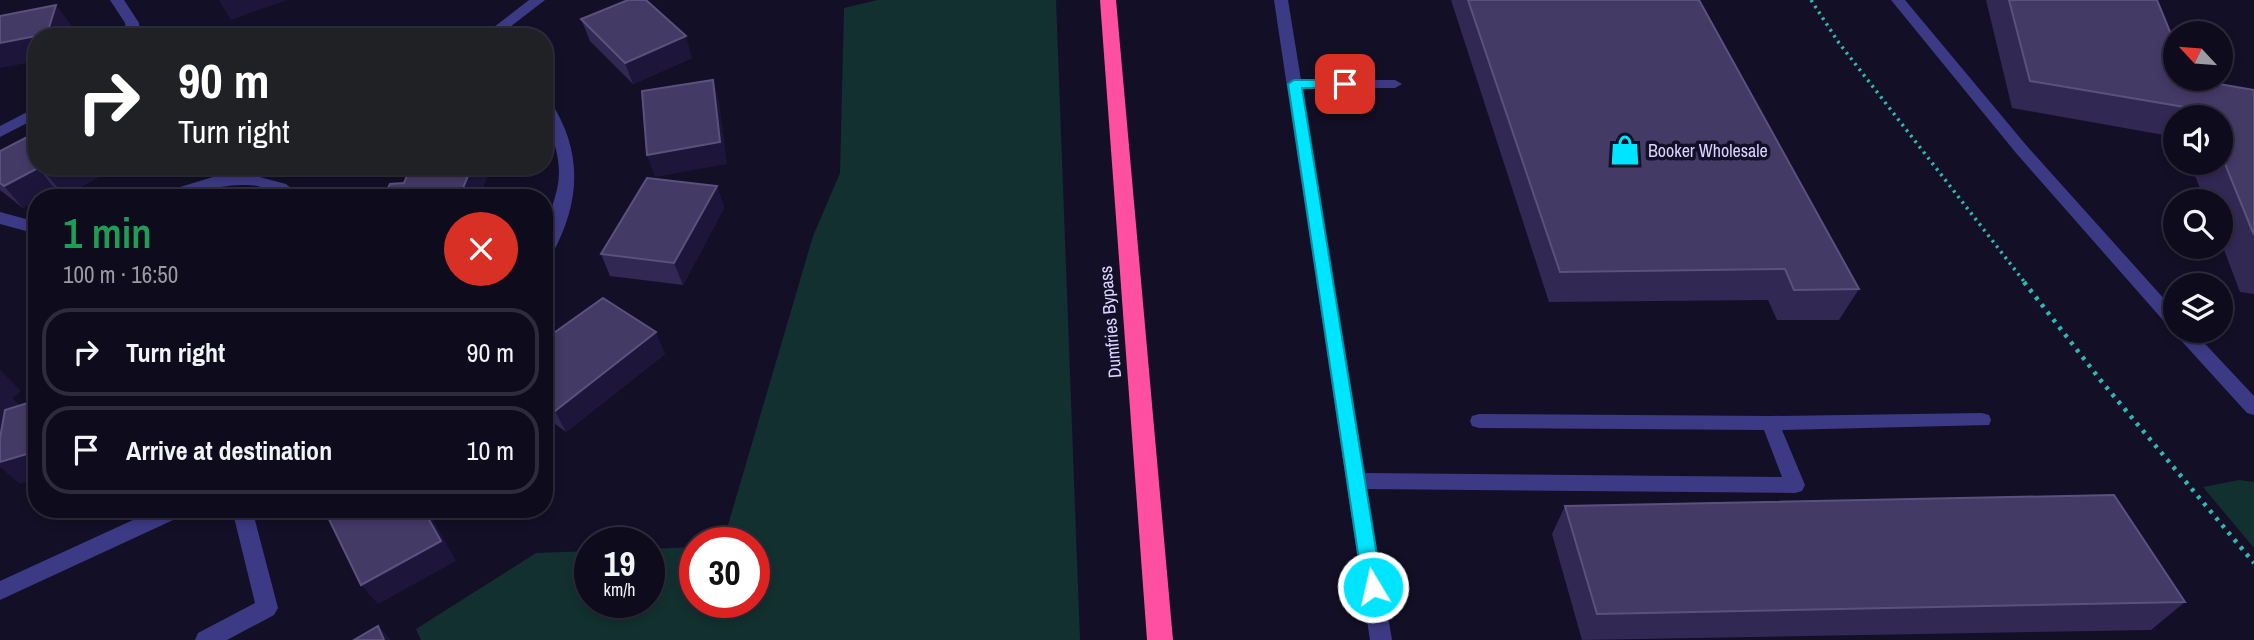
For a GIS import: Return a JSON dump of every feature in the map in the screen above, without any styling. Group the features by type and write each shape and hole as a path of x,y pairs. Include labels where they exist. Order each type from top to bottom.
{"highway":[{"name":"Dumfries Bypass","path":"1108,0 1160,640"}],"street":[{"path":"117,0 133,28"},
{"path":"500,28 538,0"},
{"path":"1281,0 1381,640"},
{"path":"1898,0 2021,149 2163,308"},
{"path":"1294,84 1395,85"},
{"path":"553,114 564,136 568,164 567,194 553,235"},
{"path":"0,132 28,117"},
{"path":"186,189 224,180 253,180 278,185 283,189"},
{"path":"0,218 28,226"},
{"path":"2194,343 2254,408"},
{"path":"1479,421 1770,423 1982,420"},
{"path":"1356,481 1795,485 1770,423"},
{"path":"0,591 158,518"},
{"path":"206,640 267,608 244,518"}],"path":[{"path":"1811,0 1839,43 2102,382 2254,563"}],"green space":[{"path":"877,0 1056,0 1080,640 421,640 416,629 536,553 574,552 574,618 665,618 665,548 679,548 679,618 770,618 770,527 727,527 813,236 840,173 844,8"},
{"path":"2239,480 2254,482 2254,548 2203,487"}],"building":[{"path":"628,0 646,0 686,36 625,63 581,19"},
{"name":"Booker Wholesale","path":"1468,0 1699,0 1859,289 1794,290 1785,269 1560,272"},
{"path":"2009,0 2157,0 2166,21 2163,21 2163,91 2233,91 2233,86 2254,90 2254,235 2230,175 2233,175 2233,105 2172,105 2030,81"},
{"path":"56,5 49,28 28,28 28,38 0,43 0,16"},
{"path":"713,80 720,142 647,155 642,91"},
{"path":"28,137 28,173 4,186 0,183 0,151"},
{"path":"407,175 468,175 463,189 388,189 390,184 404,183"},
{"path":"647,178 717,186 674,263 601,254"},
{"path":"603,298 656,332 555,411 553,334"},
{"path":"28,403 28,454 0,462 0,438 5,410"},
{"path":"2114,495 2185,602 1597,614 1565,506"},
{"path":"328,518 428,518 441,541 361,585"},
{"path":"378,626 384,640 354,640"}],"place":[{"name":"Booker Wholesale","path":"1625,150"}],"route":[{"path":"1345,84 1294,84 1373,587"}]}
